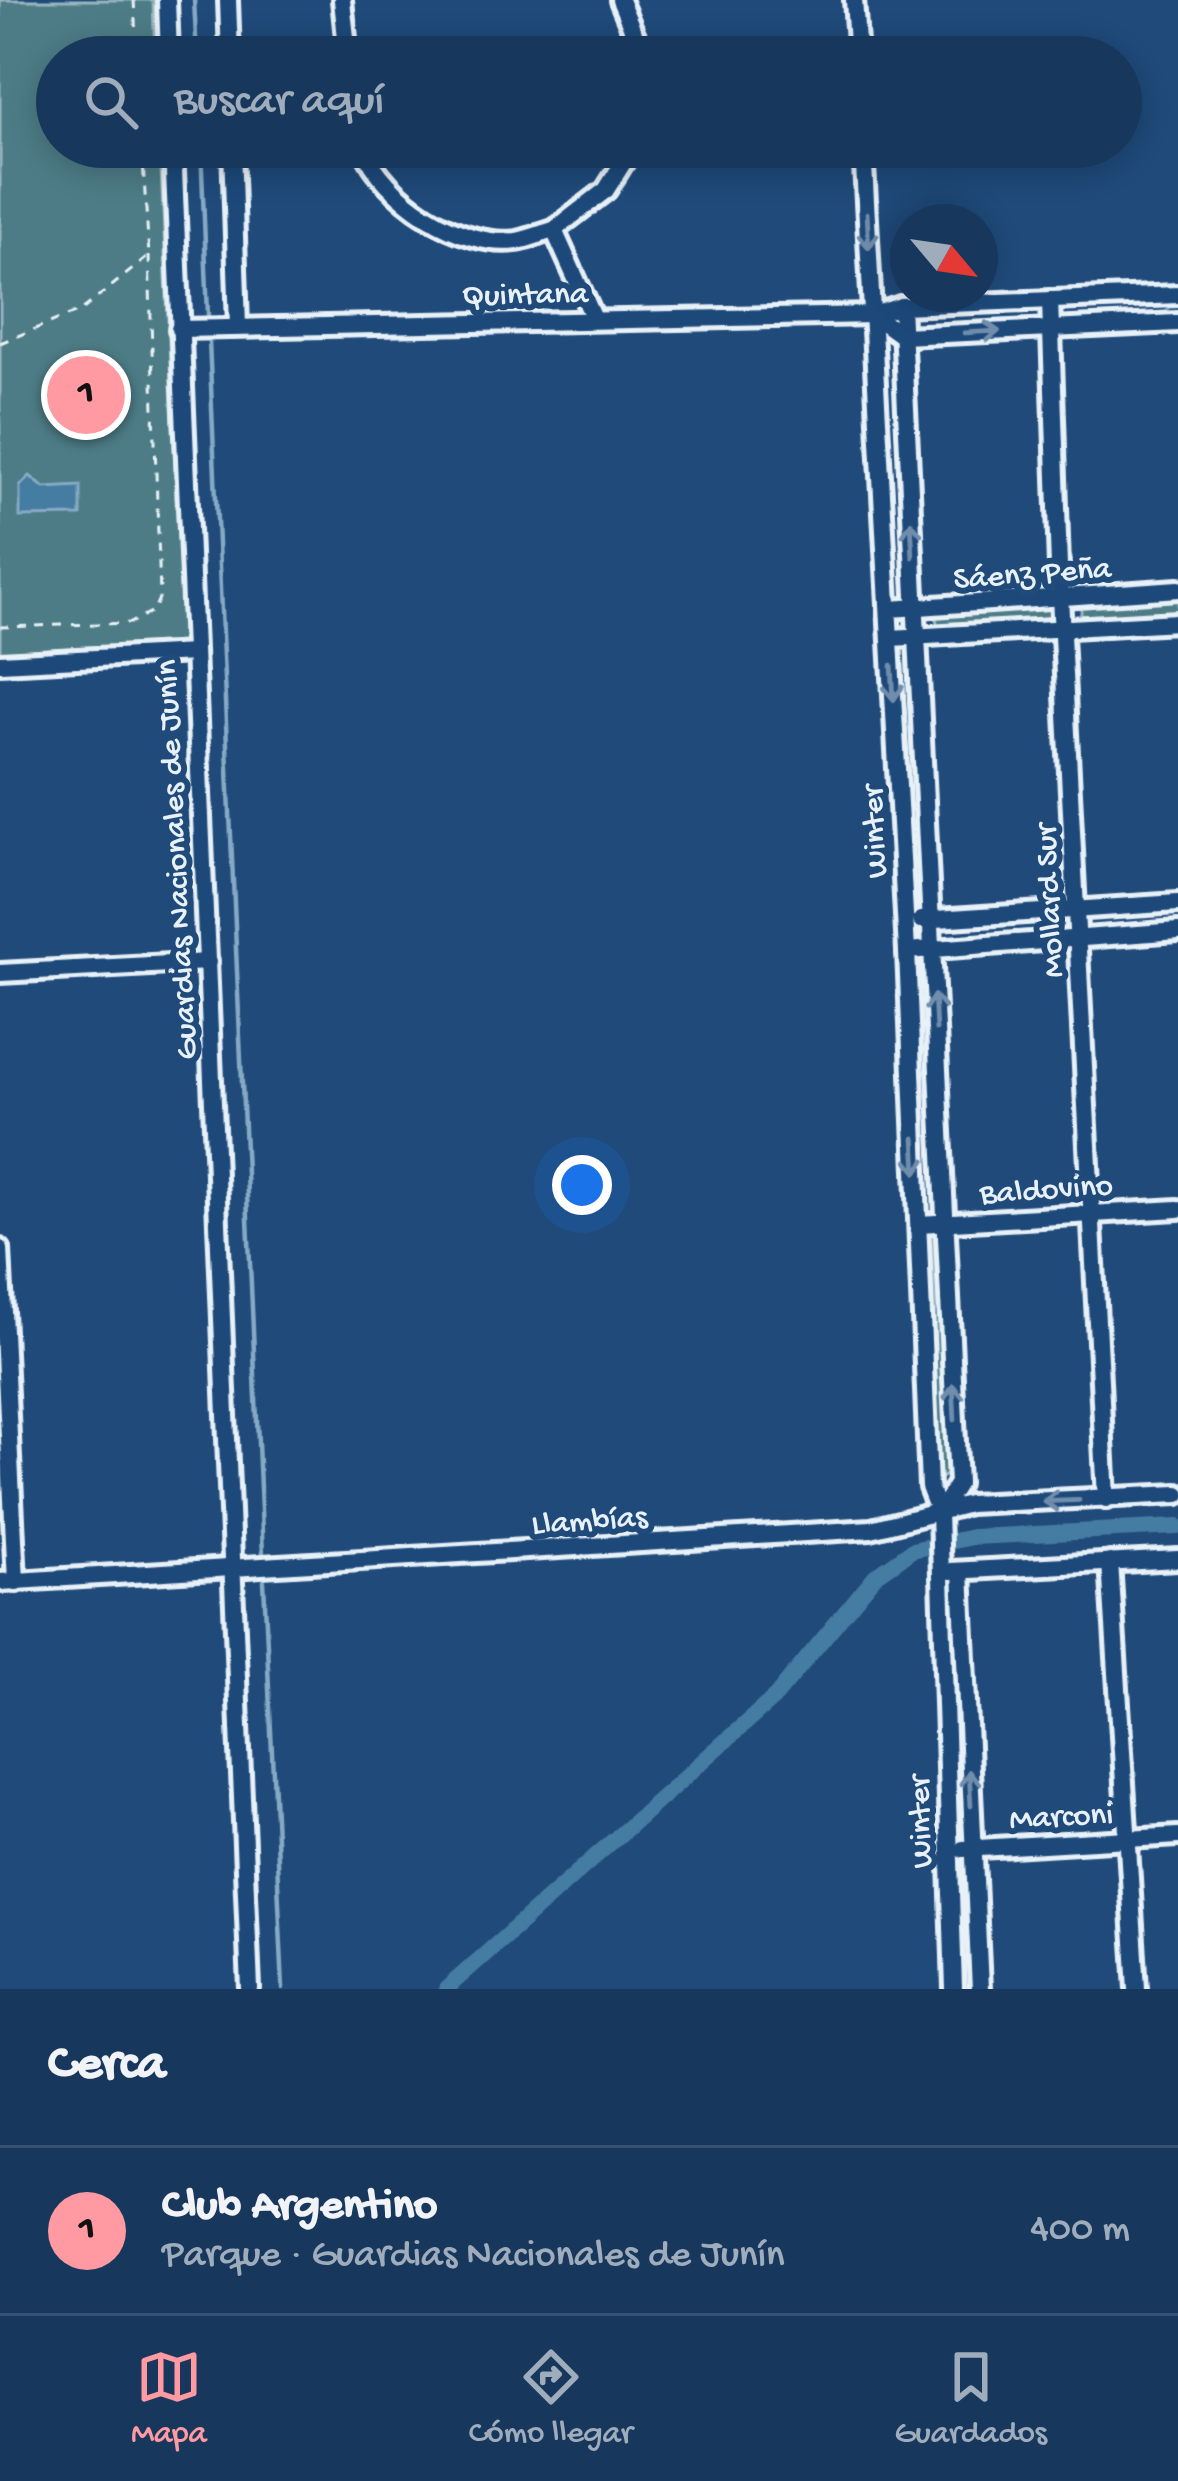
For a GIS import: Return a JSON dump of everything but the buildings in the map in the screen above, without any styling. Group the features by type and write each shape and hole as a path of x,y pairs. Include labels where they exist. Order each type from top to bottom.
{"street":[{"path":"167,0 169,36"},
{"path":"228,0 229,36"},
{"path":"342,0 345,36"},
{"path":"620,0 638,36"},
{"path":"854,0 857,36"},
{"name":"Guardias Nacionales de Junín","path":"173,168 250,1989"},
{"path":"233,168 238,327"},
{"path":"376,168 389,189 446,226 487,239 516,241 554,230 606,190 620,168"},
{"name":"Winter","path":"864,168 907,951 929,1487 939,1521 954,1989"},
{"path":"554,230 594,319"},
{"name":"Quintana","path":"998,302 1178,295"},
{"name":"Mollard Sur","path":"1050,300 1060,596 1106,1499"},
{"name":"Quintana","path":"179,329 873,314 890,309"},
{"name":"Winter","path":"901,312 958,1483 939,1521"},
{"path":"873,314 902,336 1178,323"},
{"name":"Sáenz Peña","path":"890,609 1178,589"},
{"name":"Sáenz Peña","path":"891,638 1178,622"},
{"path":"0,663 194,653"},
{"path":"905,920 1178,903"},
{"path":"907,951 1178,932"},
{"path":"0,973 208,962"},
{"name":"Baldovino","path":"919,1224 1178,1209"},
{"path":"0,1249 8,1582"},
{"name":"Llambías","path":"8,1582 871,1529 939,1521 969,1504 1178,1494"},
{"path":"939,1571 1178,1558"},
{"path":"1110,1562 1137,1989"},
{"path":"961,1571 980,1989"},
{"name":"Marconi","path":"948,1850 1178,1836"}],"path":[{"path":"134,0 136,36"},
{"path":"0,627 130,622 145,618 160,596 143,168"},
{"path":"0,343 82,310 149,256"}],"green space":[{"path":"0,0 153,0 154,36 36,36 36,168 161,168 183,642 0,652"},
{"path":"1178,600 1178,613 1081,618 1081,605"},
{"path":"1051,607 1052,618 937,625 936,615"},
{"path":"906,646 918,646 930,903 918,903"},
{"path":"929,960 943,1205 935,1205 921,961"},
{"path":"945,1233 950,1472 938,1480 933,1234"},
{"path":"965,1591 974,1828 961,1829 952,1592"}],"water":[{"path":"30,476 44,488 81,486 81,516 20,517 20,486"}],"waterway":[{"path":"194,0 196,36"},
{"path":"202,168 208,315"},
{"path":"209,341 263,1555"},
{"path":"446,1989 775,1697 875,1576 912,1550 972,1537 1178,1527"},
{"path":"264,1581 283,1989"}],"place":[{"name":"Club Argentino","path":"86,395"}]}
